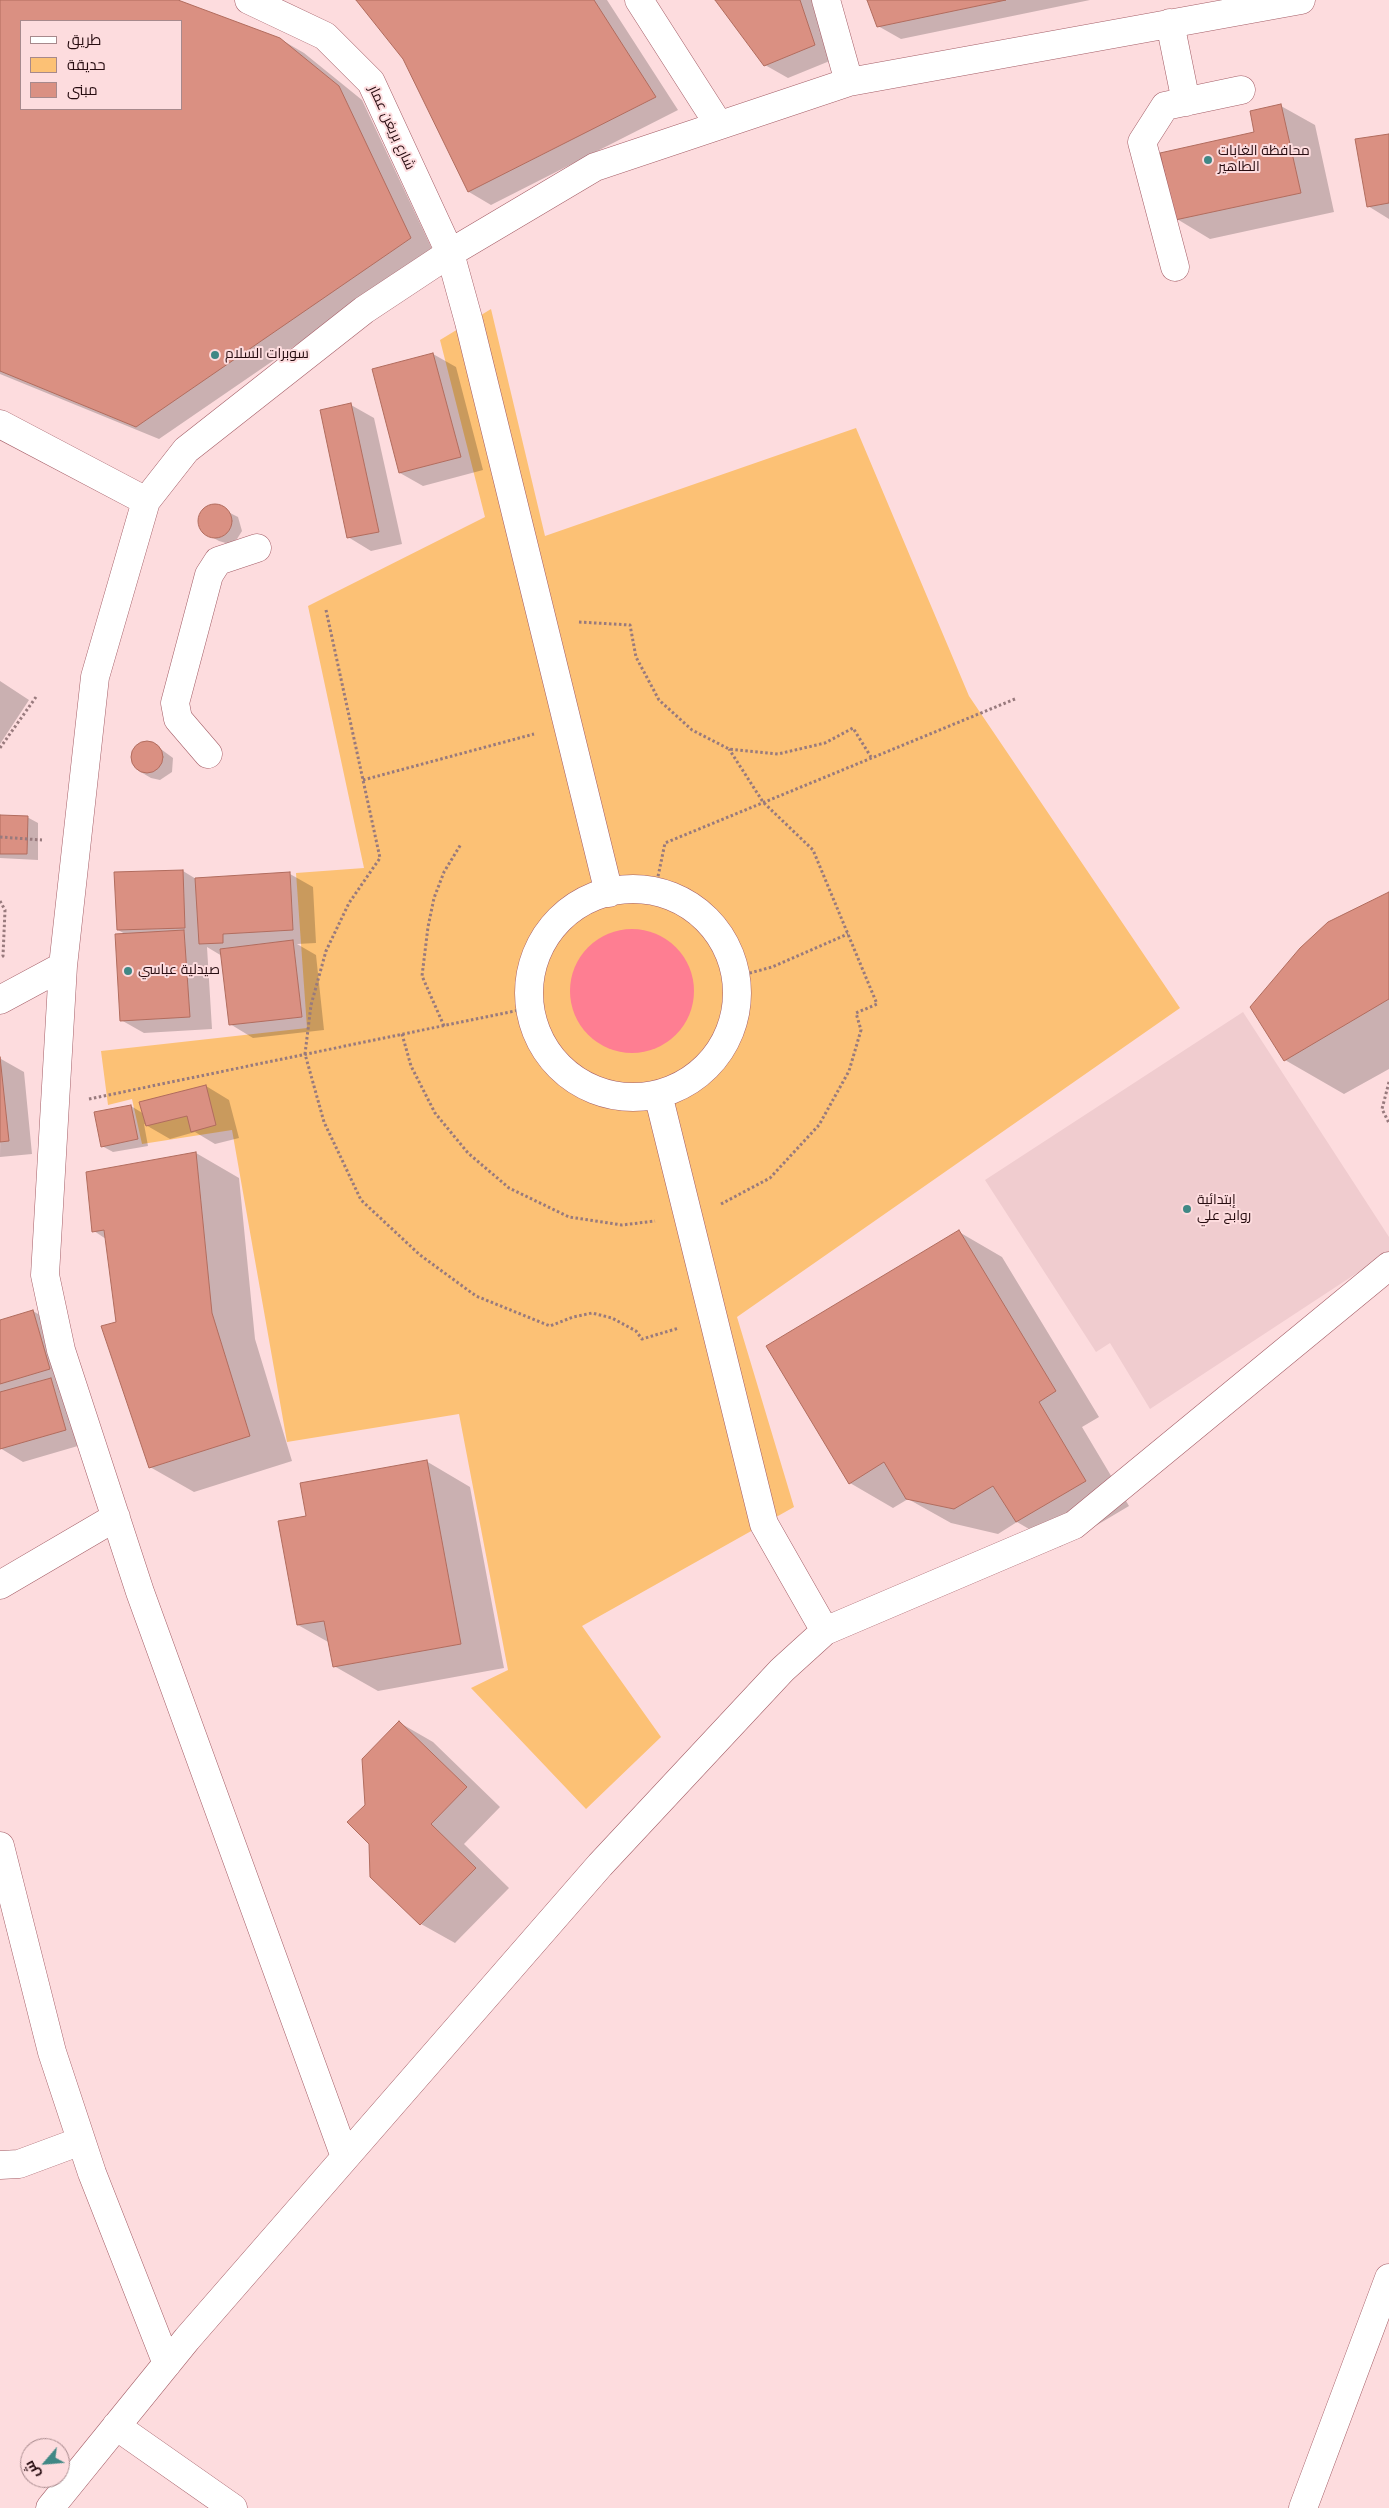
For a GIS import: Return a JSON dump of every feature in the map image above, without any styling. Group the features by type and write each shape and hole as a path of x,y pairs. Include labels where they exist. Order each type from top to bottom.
{"street":[{"name":"شارع بريغن عمار","path":"249,0 325,36 371,82 450,254 469,322 609,893"},
{"path":"639,0 719,125"},
{"path":"826,0 849,82"},
{"path":"345,2157 144,1601 62,1350 45,1275 63,966 95,677 146,501 186,450 364,310 450,254 595,167 849,82 1301,0"},
{"path":"1170,23 1186,102"},
{"path":"1175,267 1142,142 1166,106 1241,90"},
{"path":"0,424 146,501"},
{"path":"208,754 178,720 175,703 209,575 218,561 257,548"},
{"path":"622,889 655,892 686,904 713,926 730,955 735,977 737,987 734,1023 718,1055 692,1081 658,1094 623,1098 588,1088 559,1068 539,1040 529,1008 530,975 541,943 562,916 589,898 622,889"},
{"path":"0,1000 63,966"},
{"path":"658,1094 764,1524 825,1631"},
{"path":"50,2508 167,2364 600,1865 782,1670 825,1631 1074,1525 1389,1266"},
{"path":"0,1585 116,1517"},
{"path":"0,1846 52,2052 81,2141 167,2364"},
{"path":"0,2165 19,2164 81,2141"},
{"path":"1303,2508 1389,2278"},
{"path":"116,2426 233,2508"}],"path":[{"path":"326,610 380,858 349,903 326,951 311,1005 305,1054 324,1122 361,1200 420,1255 476,1296 550,1326 573,1317 592,1313 612,1318 636,1332 642,1338 713,1318"},
{"path":"544,630 569,622 630,625 636,657 659,700 692,730 729,749 778,754 825,743 853,728 871,757"},
{"path":"0,748 36,697"},
{"path":"655,892 664,843 1015,699"},
{"path":"363,780 568,725"},
{"path":"402,1034 411,1066 435,1113 468,1153 509,1188 569,1217 622,1225 688,1216 715,1207 770,1178 819,1125 849,1071 861,1030 856,1013 877,1004 813,850 763,802 729,749"},
{"path":"0,837 77,842"},
{"path":"444,1026 422,976 428,927 434,898 444,872 461,844"},
{"path":"0,902 5,910 3,956 0,958"},
{"path":"735,977 772,967 848,934"},
{"path":"55,1107 529,1008"},
{"path":"1389,1082 1382,1109 1389,1123"}],"shaded area":[{"path":"632,929 656,934 676,947 689,967 694,991 689,1015 676,1035 656,1048 632,1053 608,1048 588,1035 575,1015 570,991 575,967 588,947 608,934"},
{"name":"إبتدائية روابح علي","path":"1243,1012 1389,1237 1389,1252 1150,1409 1110,1343 1096,1352 985,1180"}],"green space":[{"path":"491,309 545,536 856,428 969,696 1180,1008 737,1317 794,1507 582,1626 661,1737 586,1809 471,1688 508,1670 459,1414 287,1442 232,1130 142,1144 132,1099 108,1105 101,1051 307,1028 296,873 364,868 308,606 485,517 440,340"}],"building":[{"path":"0,0 178,0 280,38 339,86 411,238 136,427 0,371"},
{"path":"356,0 594,0 656,97 468,192 403,59"},
{"path":"715,0 800,0 815,45 764,66"},
{"path":"867,0 1006,0 877,27"},
{"path":"1281,104 1301,193 1175,220 1160,153 1254,132 1250,111"},
{"path":"1389,134 1389,203 1367,207 1355,139"},
{"path":"433,353 461,457 399,473 372,369"},
{"path":"351,403 379,532 347,538 320,410"},
{"path":"215,504 227,509 232,521 227,533 215,538 203,533 198,521 203,509"},
{"path":"147,741 159,745 163,757 159,769 147,773 135,769 131,757 135,745"},
{"path":"0,815 28,816 27,854 0,854"},
{"path":"183,870 185,928 117,930 114,872"},
{"path":"290,872 293,930 223,934 223,943 199,944 195,878"},
{"path":"1389,892 1389,999 1284,1061 1250,1007 1300,948 1328,922"},
{"path":"184,930 190,1017 120,1021 115,934"},
{"path":"293,940 302,1017 229,1025 220,949"},
{"path":"0,1057 9,1141 0,1142"},
{"path":"206,1085 216,1125 191,1132 187,1116 146,1126 139,1102"},
{"path":"131,1105 138,1139 101,1147 94,1112"},
{"path":"196,1152 212,1313 250,1436 149,1468 101,1326 116,1322 104,1230 92,1232 86,1172"},
{"path":"959,1230 1056,1391 1039,1402 1086,1481 1016,1522 993,1486 954,1509 906,1499 884,1462 849,1484 766,1346"},
{"path":"33,1310 50,1369 0,1384 0,1320"},
{"path":"51,1378 66,1430 0,1449 0,1392"},
{"path":"427,1460 461,1644 333,1667 324,1621 297,1625 278,1521 306,1516 300,1483"},
{"path":"399,1721 467,1787 431,1824 476,1868 420,1925 370,1877 369,1844 347,1822 365,1805 362,1759"}],"place":[{"name":"محافظة الغابات الطاهير","path":"1208,160"},
{"name":"سوبرات السلام","path":"215,355"},
{"name":"صيدلية عباسي","path":"128,971"},
{"name":"إبتدائية روابح علي","path":"1187,1209"}]}
